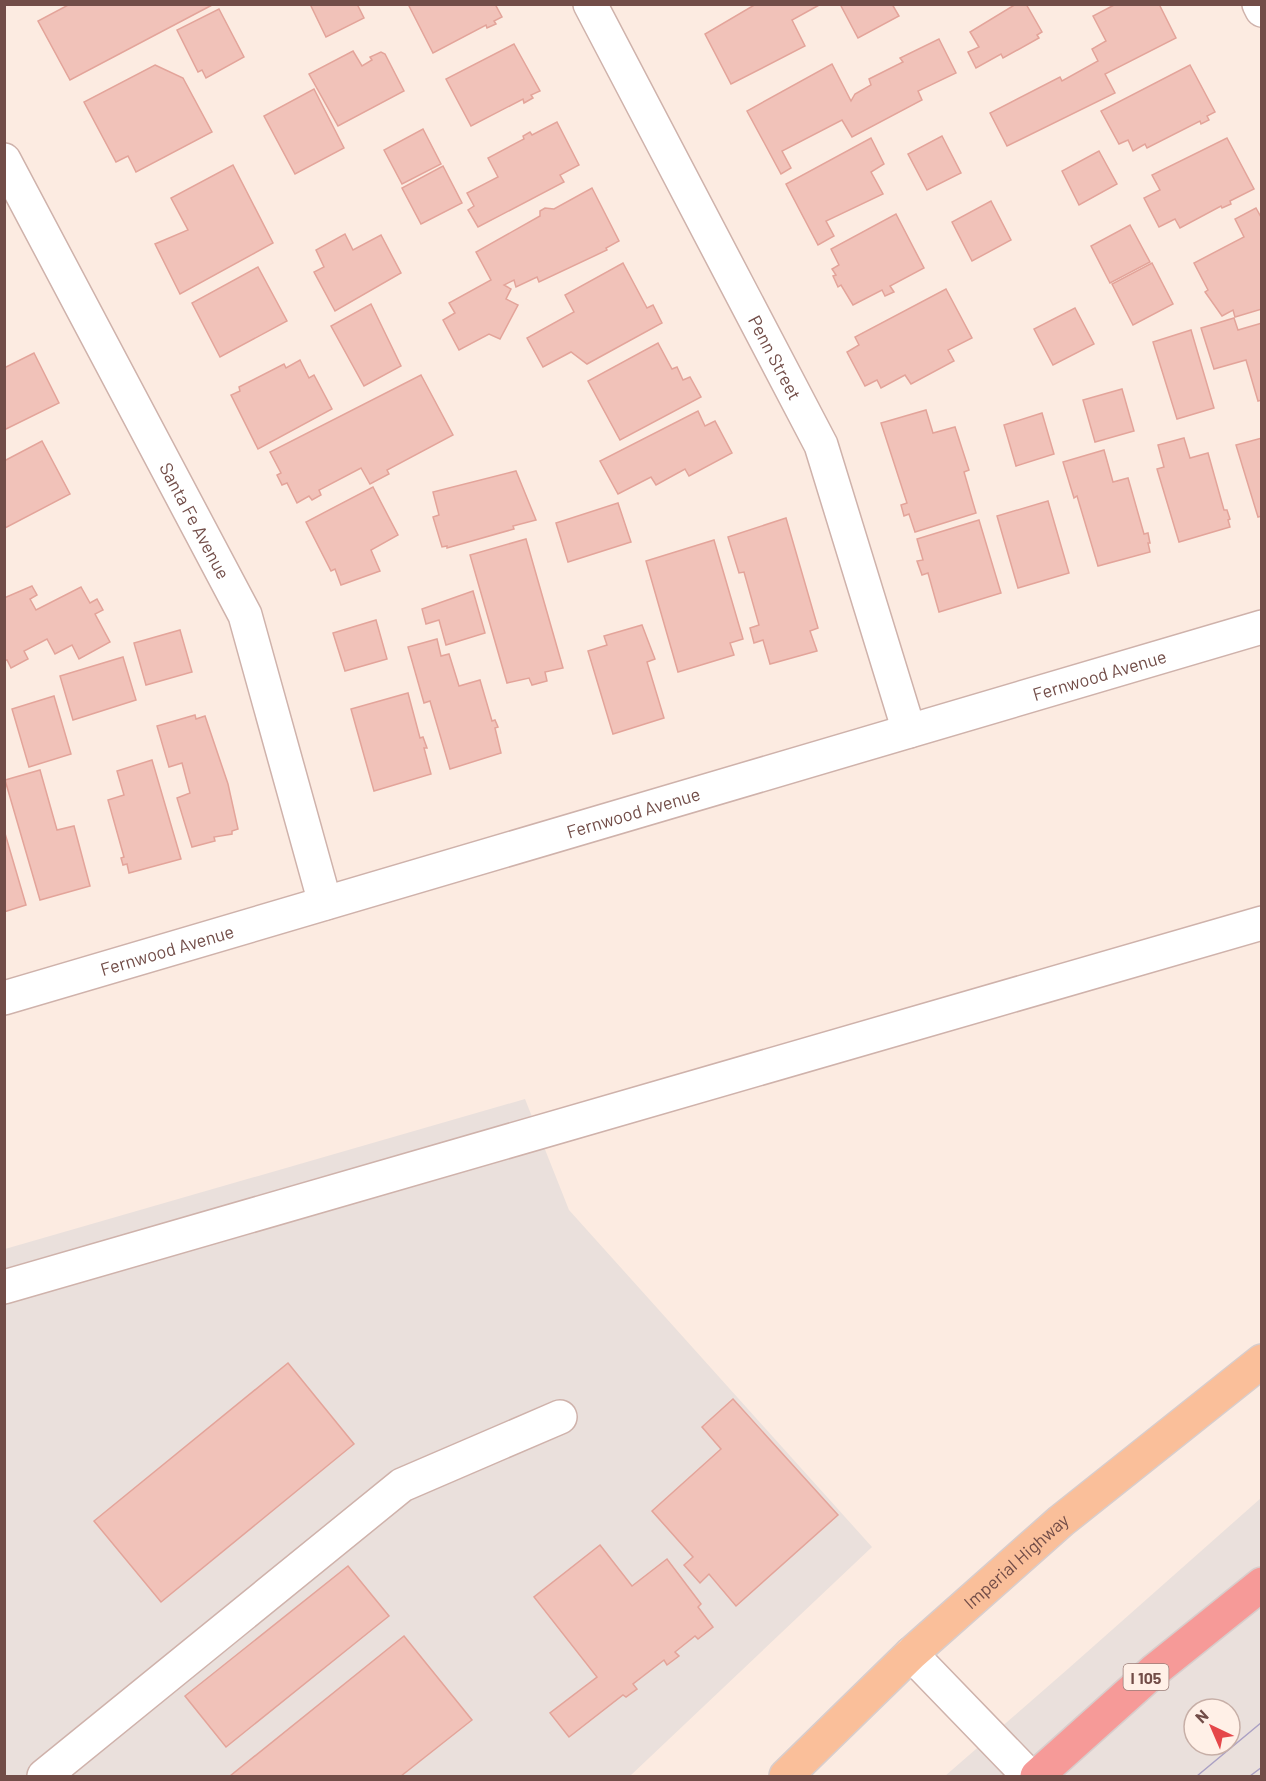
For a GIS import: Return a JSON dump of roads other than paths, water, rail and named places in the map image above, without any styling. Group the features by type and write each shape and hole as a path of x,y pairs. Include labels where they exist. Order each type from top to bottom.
{"highway":[{"name":"I 105","path":"1036,1776 1155,1670 1262,1584"}],"main road":[{"name":"Imperial Highway","path":"786,1776 910,1654 1061,1521 1262,1361"}],"street":[{"name":"Penn Street","path":"590,4 820,445 909,731"},
{"path":"1259,4 1262,10"},
{"name":"Santa Fe Avenue","path":"4,160 246,615 325,903"},
{"name":"Fernwood Avenue","path":"4,998 1262,627"},
{"path":"4,1287 1262,923"},
{"path":"44,1776 402,1485 560,1417"},
{"path":"910,1654 1029,1776"}],"tram line":[{"path":"1197,1776 1262,1722"},
{"path":"1250,1776 1262,1767"}]}
